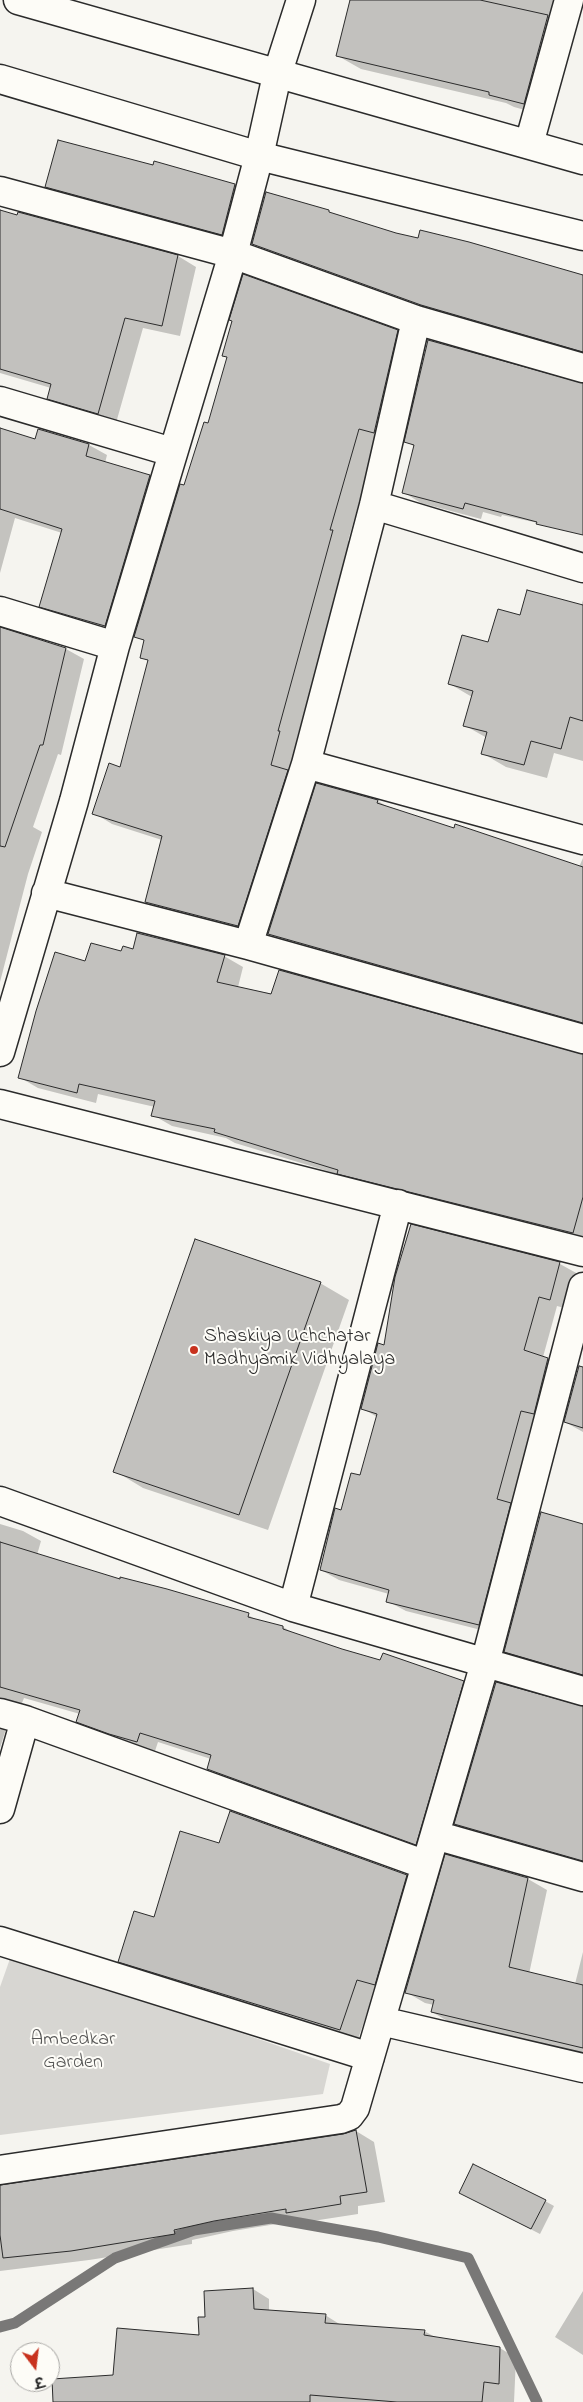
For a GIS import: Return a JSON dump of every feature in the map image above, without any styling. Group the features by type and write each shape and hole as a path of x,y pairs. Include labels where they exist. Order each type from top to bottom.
{"street":[{"path":"18,0 277,75 583,160"},
{"path":"0,1052 115,646 233,254 259,156 277,75 301,0"},
{"path":"529,144 569,0"},
{"path":"0,80 259,156 583,236"},
{"path":"0,191 233,254 416,320 583,368"},
{"path":"248,945 306,764 374,505 416,320"},
{"path":"0,401 172,452"},
{"path":"374,505 583,568"},
{"path":"0,611 115,646"},
{"path":"306,764 583,840"},
{"path":"46,893 248,945 583,1039"},
{"path":"0,1104 583,1252"},
{"path":"293,1607 398,1204"},
{"path":"0,2170 341,2119 350,2116 355,2108 486,1662 583,1286"},
{"path":"0,1501 293,1607 583,1691"},
{"path":"0,1809 13,1717 426,1865"},
{"path":"435,1835 583,1877"},
{"path":"0,1941 370,2057"},
{"path":"381,2021 583,2068"}],"green space":[{"name":"Ambedkar Garden","path":"12,1953 330,2064 323,2094 0,2135 0,1987"}],"building":[{"path":"350,0 480,0 548,15 524,104 489,95 489,92 336,56"},
{"path":"58,140 153,165 154,161 235,184 222,235 45,187"},
{"path":"266,192 329,210 329,212 396,233 418,238 420,230 583,275 583,352 421,305 252,244"},
{"path":"0,210 17,215 18,212 178,255 162,326 125,318 98,414 47,399 51,384 0,369"},
{"path":"243,274 398,330 374,433 359,429 330,530 333,530 278,731 280,731 271,765 288,770 238,926 145,902 162,836 92,814 109,763 120,767 148,660 140,658 144,640 134,637 180,484 184,485 204,422 208,423 227,357 222,356 232,321 229,320"},
{"path":"428,340 583,383 583,535 536,524 537,522 465,503 463,509 402,493 414,445 404,442"},
{"path":"0,428 35,439 38,429 89,444 86,456 150,475 105,626 39,607 62,529 0,509"},
{"path":"527,590 583,605 583,721 570,717 561,749 531,741 524,765 481,754 487,732 463,726 473,691 448,684 462,635 488,642 498,609 520,615"},
{"path":"0,627 66,648 43,745 40,745 5,847 0,846"},
{"path":"316,783 378,800 377,803 454,828 455,824 583,867 583,1023 268,934"},
{"path":"137,933 225,955 217,982 271,994 279,970 583,1054 583,1197 573,1233 337,1174 338,1170 214,1132 215,1129 151,1116 155,1101 79,1084 77,1093 18,1078 36,1011 55,952 85,961 91,943 121,951 123,946 133,949"},
{"path":"411,1224 560,1262 550,1300 539,1297 524,1350 548,1358 534,1414 521,1411 497,1499 511,1503 479,1625 386,1602 389,1590 320,1570 335,1508 341,1510 351,1473 360,1475 377,1414 361,1409 378,1343 384,1345 395,1277"},
{"path":"195,1239 321,1282 239,1515 113,1472"},
{"path":"579,1366 583,1367 583,1428 564,1422"},
{"path":"541,1512 583,1524 583,1675 504,1652"},
{"path":"0,1542 120,1579 120,1577 167,1589 249,1613 248,1617 283,1626 283,1629 342,1649 380,1660 383,1653 464,1681 416,1845 207,1769 211,1755 140,1733 137,1742 109,1734 76,1722 80,1710 0,1687"},
{"path":"496,1682 583,1706 583,1861 454,1824"},
{"path":"230,1811 407,1875 375,1985 357,1980 340,2030 118,1962 134,1911 154,1917 180,1831 219,1843"},
{"path":"445,1854 528,1878 509,1967 583,1985 583,2048 431,2012 434,2000 405,1993"},
{"path":"356,2130 367,2192 340,2196 341,2204 286,2213 286,2209 214,2221 174,2230 175,2234 71,2251 3,2258 0,2235 0,2185 343,2134"},
{"path":"473,2164 546,2200 531,2229 459,2193"},
{"path":"253,2288 254,2309 326,2314 325,2323 425,2330 424,2335 500,2347 499,2384 484,2382 482,2402 397,2402 310,2395 310,2402 53,2402 53,2392 60,2392 60,2378 113,2375 117,2328 199,2335 198,2317 205,2317 204,2291"}],"waterway":[{"path":"0,2327 15,2323 115,2258 194,2230 271,2218 378,2237 468,2258 537,2402"}],"place":[{"name":"Shaskiya Uchchatar Madhyamik Vidhyalaya","path":"194,1350"}]}
